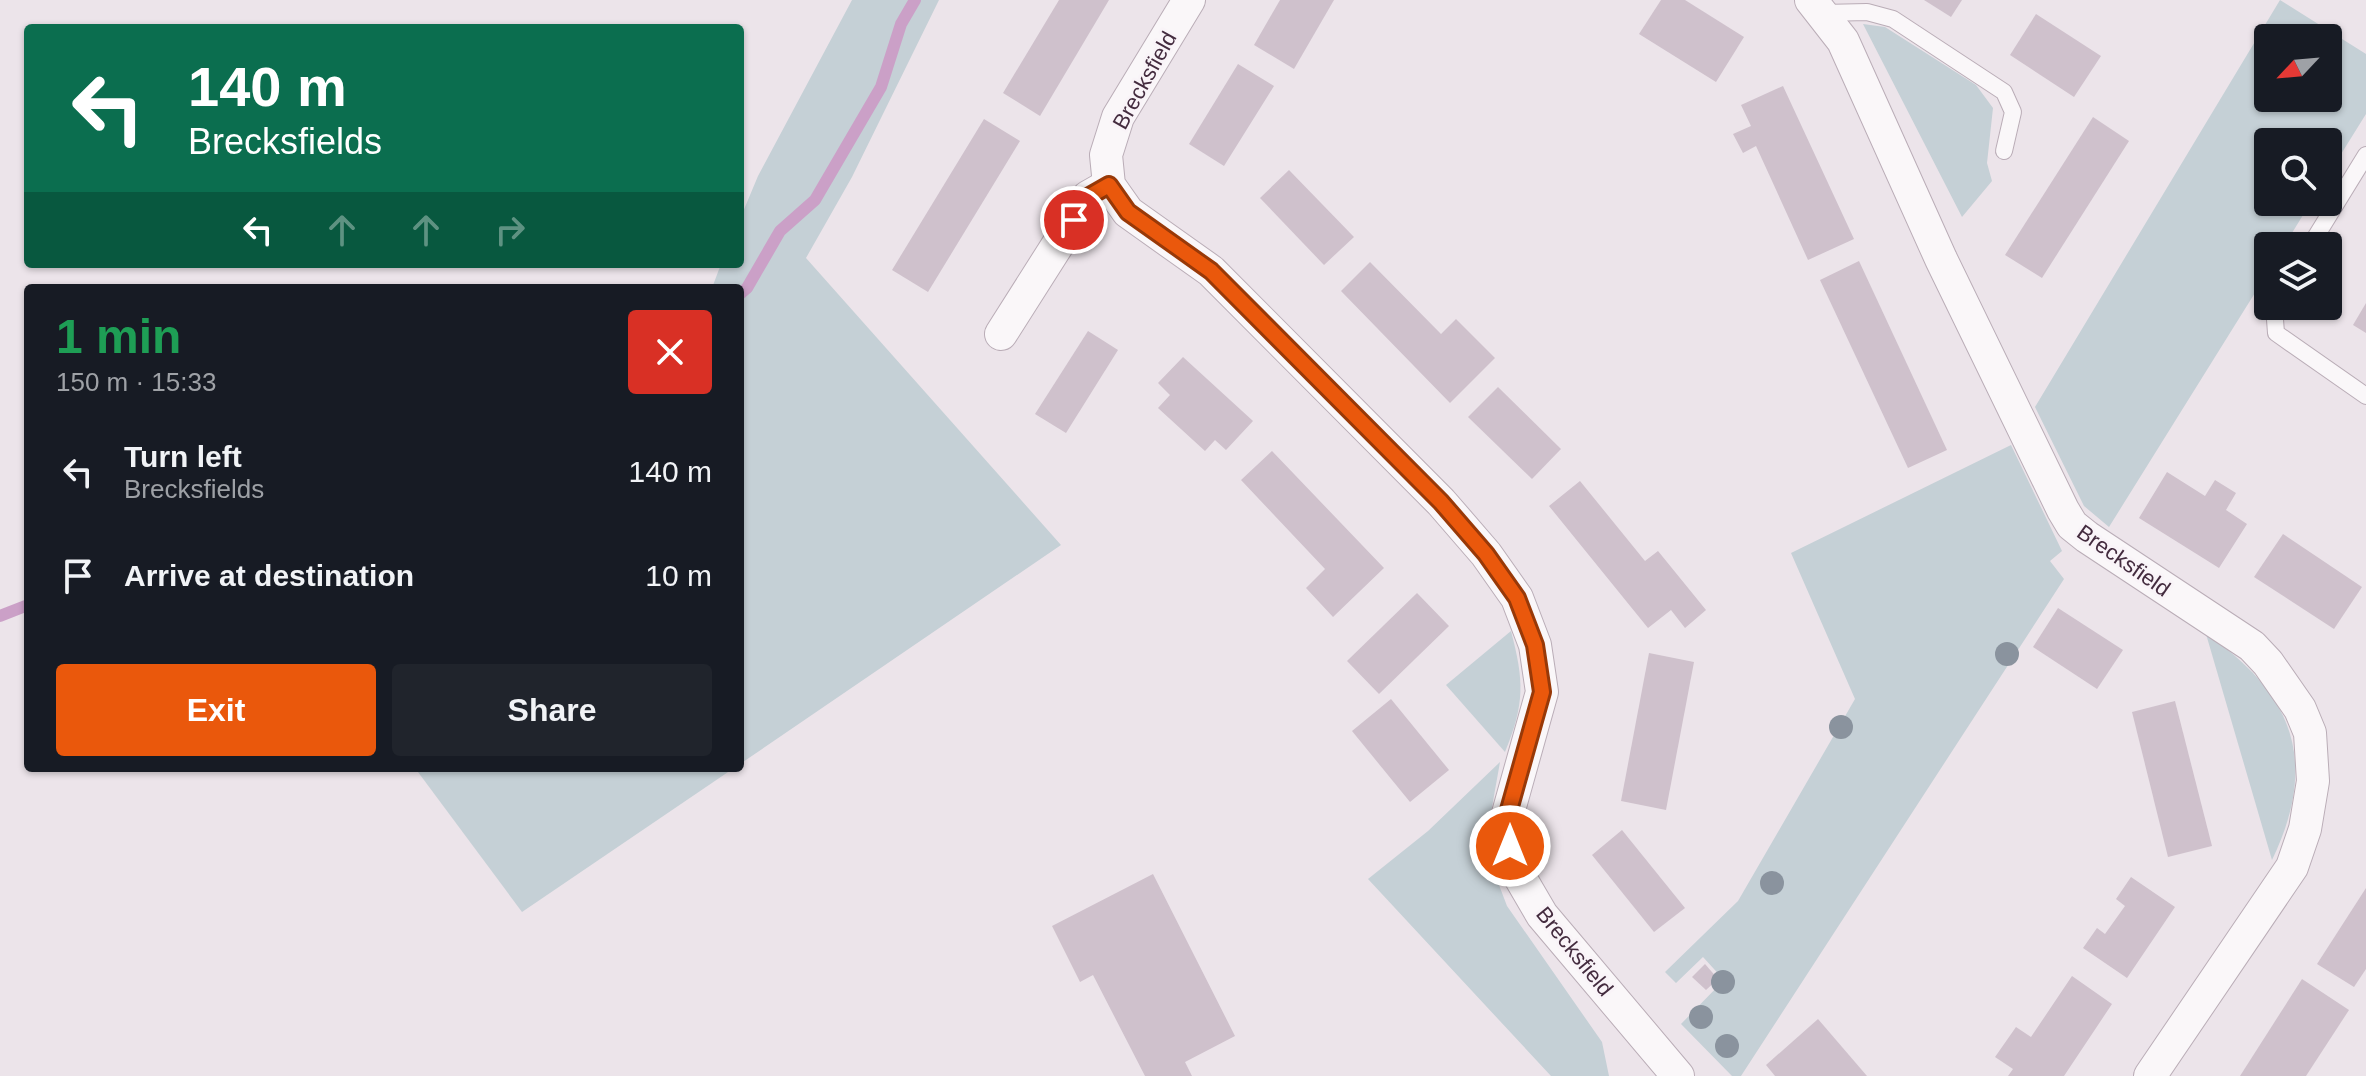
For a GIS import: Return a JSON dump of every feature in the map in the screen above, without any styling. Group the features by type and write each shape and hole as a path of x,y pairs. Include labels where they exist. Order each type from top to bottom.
{"street":[{"name":"Brecksfield","path":"1189,0 1118,117 1106,155 1109,185 1128,212 1211,271 1419,480 1486,554 1517,598 1535,645 1542,692 1507,817 1510,846 1521,879 1542,915 1671,1074"},
{"name":"Brecksfield","path":"1817,6 1843,41 1941,259 2067,517 2087,537 2252,646 2283,682 2310,733 2313,781 2305,829 2292,867 2150,1076"},
{"path":"1001,334 1088,197 1109,185"}],"lane":[{"path":"1817,6 1867,12 1893,19 2004,92 2013,112 2004,151"},
{"path":"2319,232 2366,155"},
{"path":"2275,320 2276,333 2366,396"}],"shaded area":[{"path":"852,0 939,0 852,177 806,258 1061,545 744,761 744,284 714,284 720,268 744,268 744,209 758,176"},
{"path":"2280,0 2318,24 2266,24"},
{"path":"1863,24 1885,27 1976,85 1993,108 1987,163 1992,181 1962,217"},
{"path":"2342,39 2366,54 2366,114 2342,153 2342,128 2254,128 2254,216 2302,216 2293,232 2254,232 2254,294 2109,527 2084,506 2035,407 2254,43 2254,112 2342,112"},
{"path":"2011,445 2062,551 2050,561 2064,579 1741,1076 1732,1076 1681,1024 1724,980 1703,957 1676,983 1665,972 1738,901 1855,699 1791,553"},
{"path":"1511,631 1520,692 1516,719 1505,752 1446,685"},
{"path":"2206,634 2260,681 2278,706 2290,733 2295,761 2294,792 2286,825 2272,860"},
{"path":"1500,762 1489,824 1490,853 1496,877 1507,906 1602,1042 1609,1076 1551,1076 1368,879 1428,831"},
{"path":"418,772 728,772 522,912"}],"building":[{"path":"1059,0 1109,0 1040,116 1003,93"},
{"path":"1280,0 1334,0 1294,69 1254,45"},
{"path":"1661,0 1685,0 1744,37 1716,82 1639,34"},
{"path":"1924,0 1962,0 1951,17"},
{"path":"2036,14 2101,56 2074,97 2010,55"},
{"path":"1238,64 1274,86 1224,166 1189,144"},
{"path":"1783,86 1854,239 1808,260 1756,146 1743,153 1733,134 1751,126 1741,105"},
{"path":"2093,117 2129,141 2042,278 2005,255"},
{"path":"984,119 1020,141 928,292 892,270"},
{"path":"1289,170 1354,237 1324,265 1260,198"},
{"path":"1859,261 1947,450 1908,468 1820,280"},
{"path":"1370,262 1441,334 1456,319 1495,358 1450,403 1341,291"},
{"path":"2366,303 2366,333 2353,325"},
{"path":"1088,331 1118,350 1066,433 1035,414"},
{"path":"1183,357 1253,421 1226,450 1215,440 1205,451 1158,408 1170,395 1158,383"},
{"path":"1498,387 1561,449 1532,479 1468,417"},
{"path":"1272,451 1384,568 1333,617 1306,588 1325,569 1241,480"},
{"path":"2167,472 2205,496 2215,480 2236,493 2226,510 2247,524 2219,568 2139,518"},
{"path":"1580,481 1645,561 1658,551 1706,610 1685,628 1671,610 1648,628 1549,506"},
{"path":"2283,534 2362,587 2334,629 2254,577"},
{"path":"1417,593 1449,626 1379,694 1347,661"},
{"path":"2058,608 2123,650 2097,689 2033,647"},
{"path":"1649,653 1694,662 1666,810 1621,801"},
{"path":"1391,699 1449,770 1410,802 1352,731"},
{"path":"2175,701 2212,846 2168,857 2132,712"},
{"path":"1622,830 1685,908 1654,932 1592,855"},
{"path":"1153,874 1235,1036 1185,1062 1192,1076 1145,1076 1093,975 1080,982 1052,926"},
{"path":"2131,877 2175,907 2127,978 2083,948 2097,928 2105,934 2125,906 2116,899"},
{"path":"2366,888 2366,969 2354,987 2317,964"},
{"path":"1705,964 1718,979 1706,990 1692,977"},
{"path":"2072,976 2112,1004 2064,1076 2008,1076 2013,1069 1995,1057 2016,1027 2031,1037"},
{"path":"2302,979 2349,1010 2306,1076 2240,1076"},
{"path":"1818,1019 1867,1076 1775,1076 1766,1065"}],"waterway":[{"path":"744,291 780,231 815,200 881,87 901,24 915,0"},
{"path":"0,616 24,607"}],"route":[{"path":"1074,220 1088,197 1109,185 1128,212 1211,271 1441,502 1486,554 1517,598 1535,645 1542,692 1507,817 1510,846"}]}
